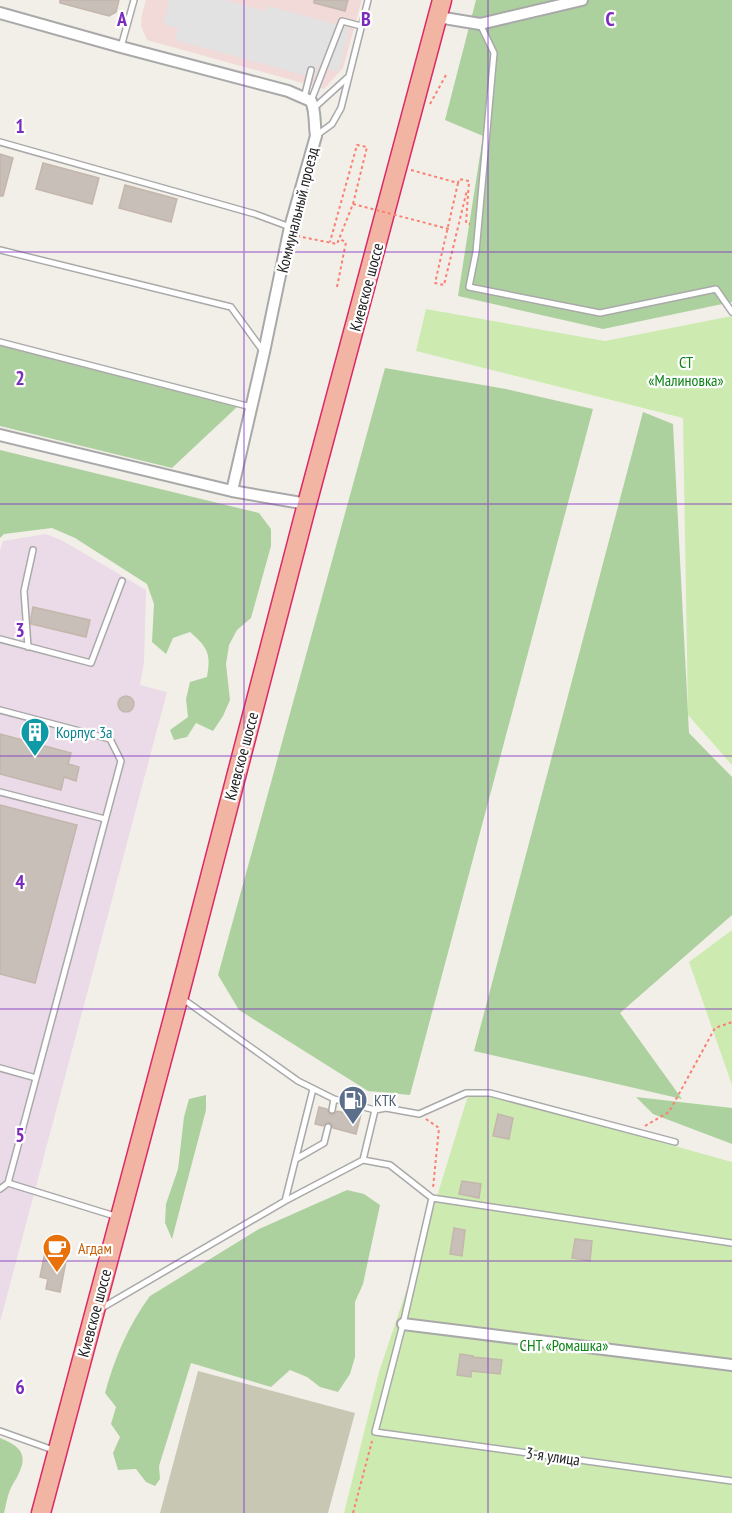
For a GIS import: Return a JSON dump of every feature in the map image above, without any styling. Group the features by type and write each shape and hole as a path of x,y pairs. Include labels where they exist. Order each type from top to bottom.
{"highway":[{"name":"Киевское шоссе","path":"40,1513 440,8"}],"street":[{"path":"440,8 480,24 582,0"},
{"path":"0,13 288,91 310,102"},
{"name":"Коммунальный проезд","path":"232,491 289,230 316,136 310,102"},
{"path":"0,435 232,491 307,504"},
{"path":"403,1324 732,1365"}],"lane":[{"path":"120,47 134,0"},
{"path":"316,136 332,124 341,108 368,0"},
{"path":"310,102 342,21 361,26"},
{"path":"480,24 494,53 479,225 469,287 600,313 716,289 732,312"},
{"path":"310,102 311,69"},
{"path":"310,102 349,77"},
{"path":"0,142 255,214 289,230"},
{"path":"0,250 231,307 264,352"},
{"path":"0,342 251,407"},
{"path":"28,646 24,591 33,550"},
{"path":"0,639 91,663 122,581"},
{"path":"0,710 110,739 121,761 8,1183 0,1189"},
{"path":"0,792 105,819"},
{"path":"179,996 298,1082 334,1099 375,1110 386,1108 419,1114 466,1093 490,1093 675,1142"},
{"path":"0,1068 36,1078"},
{"path":"285,1201 313,1089"},
{"path":"332,1110 334,1099"},
{"path":"363,1160 375,1110"},
{"path":"296,1159 324,1143 328,1127"},
{"path":"94,1313 285,1201 363,1160 390,1165 432,1198 732,1243"},
{"path":"8,1183 119,1217"},
{"path":"375,1432 432,1198"},
{"path":"0,1431 57,1452"},
{"name":"3-я улица","path":"375,1432 732,1481"}],"path":[{"path":"430,105 446,75"},
{"path":"289,230 330,243 337,244 353,204 367,147 357,145 330,243"},
{"path":"411,170 458,183"},
{"path":"459,179 469,181 444,285 435,283 459,179"},
{"path":"469,181 466,223 479,225"},
{"path":"353,204 448,229"},
{"path":"337,287 346,242 339,239"},
{"path":"636,1131 669,1112 715,1028 732,1023"},
{"path":"419,1114 439,1128 432,1198"},
{"path":"352,1513 375,1432"}],"shaded area":[{"path":"146,0 362,0 343,68 324,89 147,40 141,26"},
{"path":"169,0 224,0 266,11 268,6 350,28 338,72 318,66 315,78 175,40 178,28 163,24"},
{"path":"46,534 63,541 146,590 144,662 140,685 167,692 0,1322 0,551 3,541"},
{"path":"198,1371 355,1413 328,1513 160,1513"}],"green space":[{"path":"476,0 732,0 732,302 603,329 458,296 483,136 445,120"},
{"name":"СТ «Малиновка»","path":"426,309 605,341 732,316 732,765 688,715 683,418 416,351"},
{"path":"0,346 237,407 172,468 0,426"},
{"path":"385,368 506,389 593,409 410,1095 368,1091 239,1010 218,975"},
{"path":"643,412 673,424 689,733 732,777 732,915 620,1013 682,1099 474,1051"},
{"path":"0,450 259,513 271,529 271,546 251,618 237,630 229,645 226,664 230,700 213,731 196,723 187,737 174,740 170,730 188,717 186,699 190,682 207,677 208,656 201,642 190,632 173,638 166,654 152,642 154,604 147,584 75,538 52,528 4,534 0,538"},
{"path":"732,930 732,1085 689,962"},
{"name":"СНТ «Ромашка»","path":"470,1089 732,1162 732,1513 344,1513 379,1372 426,1232"},
{"path":"206,1095 206,1110 172,1239 165,1223 166,1204 178,1169 184,1117 189,1099"},
{"path":"636,1097 732,1108 732,1144 653,1114"},
{"path":"347,1190 364,1194 380,1205 363,1284 355,1302 355,1357 350,1374 338,1392 320,1387 307,1377 290,1370 271,1387 191,1363 159,1466 160,1479 155,1486 146,1482 136,1469 118,1470 113,1453 120,1437 111,1424 116,1407 105,1393 123,1342 150,1296 259,1229"},
{"path":"0,1438 12,1443 20,1450 23,1460 9,1493 4,1513 0,1513"}],"building":[{"path":"60,0 119,0 116,12 109,16 60,3"},
{"path":"314,0 348,0 345,11 314,3"},
{"path":"0,154 13,158 3,196 0,196"},
{"path":"43,163 99,178 92,204 36,189"},
{"path":"125,185 177,199 171,222 119,208"},
{"path":"33,607 90,620 86,637 31,624"},
{"path":"126,696 132,698 134,704 132,710 126,712 120,710 118,704 120,698"},
{"name":"Корпус 3a","path":"0,734 71,753 68,764 79,767 76,781 64,777 61,790 0,774"},
{"path":"0,805 77,825 35,983 0,974"},
{"path":"319,1107 327,1109 332,1115 337,1111 361,1114 356,1134 333,1128 329,1122 323,1126 315,1124"},
{"path":"498,1114 513,1118 509,1139 493,1136"},
{"path":"462,1181 481,1184 479,1198 459,1194"},
{"path":"454,1228 465,1230 462,1256 450,1254"},
{"path":"575,1239 592,1241 590,1261 572,1258"},
{"path":"46,1247 68,1251 60,1292 46,1289 48,1279 40,1277"},
{"path":"460,1354 502,1360 500,1374 471,1371 471,1377 457,1375"}],"place":[{"name":"Корпус 3a","path":"35,758"},
{"name":"КТК","path":"353,1126"},
{"name":"Агдам","path":"57,1274"}]}
